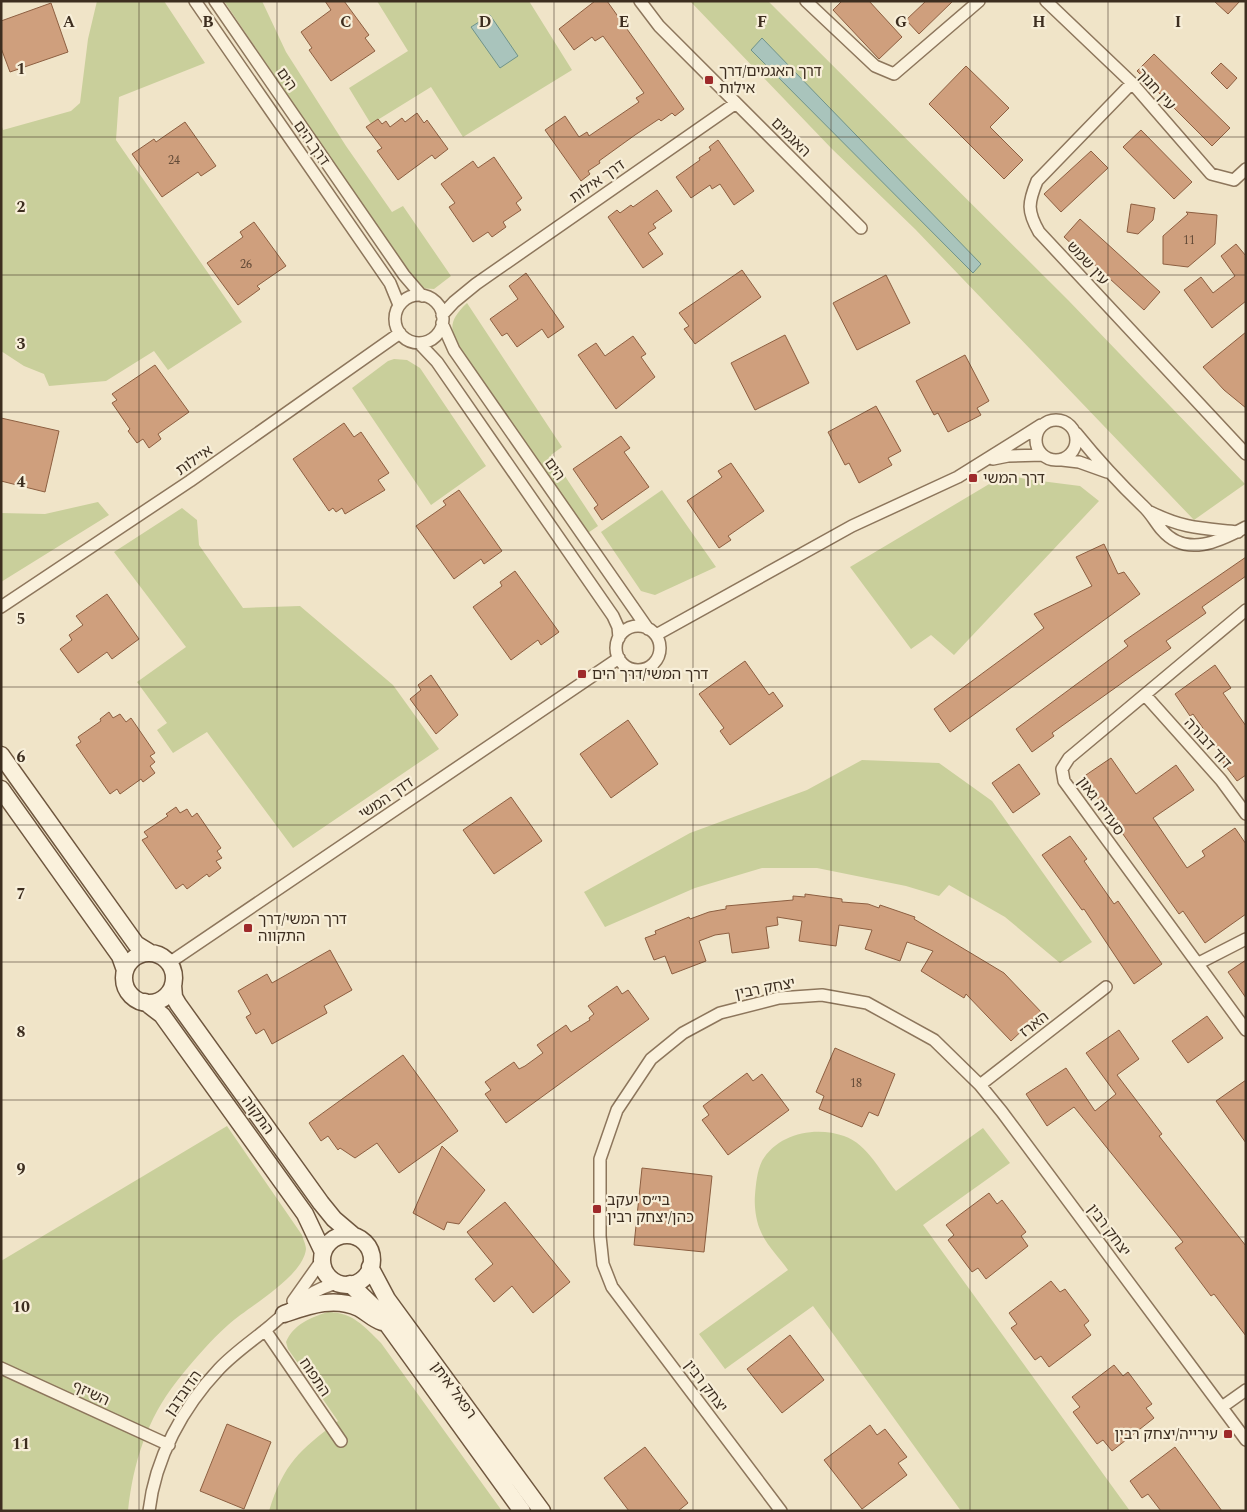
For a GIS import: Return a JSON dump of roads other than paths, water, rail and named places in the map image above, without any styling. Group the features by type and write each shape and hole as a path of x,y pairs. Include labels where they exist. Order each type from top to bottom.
{"street":[{"name":"דרך הים","path":"195,1 390,283 399,305"},
{"name":"הים","path":"215,1 404,275 424,296"},
{"name":"האגמים","path":"640,1 659,26 861,228"},
{"path":"806,1 875,66 894,74 979,1"},
{"name":"עין חנוך","path":"1046,1 1132,83 1211,174 1234,180 1246,169"},
{"name":"עין שמש","path":"1132,83 1037,181 1029,200 1030,217 1039,232 1246,454"},
{"name":"דרך אילות","path":"476,284 736,103"},
{"path":"476,284 448,297 424,296 408,298 399,305 395,319 400,333 408,340 419,343 437,362 612,616 618,627 616,648 619,658 632,669 648,668 659,655 660,645 652,632 638,626 618,638"},
{"path":"419,343 436,336 442,319 454,302 476,284"},
{"path":"424,296 438,305 442,319"},
{"name":"הים","path":"442,319 454,350 652,632"},
{"name":"איילות","path":"1,607 190,481 400,333"},
{"path":"652,632 852,526 958,477 1054,419 1061,420 1072,427 1109,472 1148,511 1162,531 1183,543 1209,544 1242,530"},
{"path":"1042,425 1036,437 1038,450 1043,455 1049,459 1092,466 1109,472"},
{"path":"1062,460 1072,452 1077,440 1076,433"},
{"path":"987,460 1008,456 1043,455"},
{"path":"1148,511 1173,523 1192,528 1242,530"},
{"name":"סעדיה גאון","path":"1246,610 1069,758 1062,769 1064,781 1199,963 1246,1030"},
{"name":"דדך המשי","path":"169,963 619,658"},
{"name":"דוד דבורה","path":"1145,695 1221,780 1246,814"},
{"path":"1,756 136,944 149,952 160,955 169,963 174,974 173,985 167,995 161,1000 145,1002 138,1000 129,992 124,981 125,970 120,956 1,790"},
{"path":"1199,963 1246,939"},
{"path":"125,970 134,957 149,952"},
{"name":"התקוה","path":"173,985 174,996 178,1004 321,1203 334,1219 354,1236"},
{"name":"הארז","path":"980,1085 1106,987"},
{"name":"יצחק רבין","path":"781,1511 612,1286 603,1264 600,1236 600,1159 617,1110 651,1059 683,1033 720,1013 779,998 822,994 867,1003 934,1040 980,1085 1246,1440"},
{"name":"התקוה","path":"145,1002 162,1015 305,1214 322,1256"},
{"path":"343,1235 354,1236 364,1242 369,1249 371,1256 370,1268 361,1280 345,1284 327,1274 322,1256 329,1242 343,1235"},
{"name":"הדובדבן","path":"281,1316 322,1256"},
{"name":"רפאל איתן","path":"370,1268 387,1299 542,1511"},
{"name":"הדובדבן","path":"149,1511 157,1474 169,1445 183,1417 202,1389 220,1368 281,1316 321,1288 345,1284"},
{"name":"רפאל איתן","path":"345,1284 377,1310 522,1511"},
{"path":"281,1316 314,1304 342,1303 359,1308 372,1319 387,1323"},
{"name":"התפוח","path":"265,1330 340,1442"},
{"name":"השיזף","path":"1,1368 169,1445"},
{"path":"1222,1407 1246,1390"}],"water":[{"path":"490,15 518,56 500,68 471,27"},
{"path":"762,38 981,264 973,273 751,50"}],"place":[{"name":"דרך האגמים/דרך אילות","path":"709,80"},
{"name":"דרך המשי","path":"973,478"},
{"name":"דרך המשי/דרך הים","path":"582,674"},
{"name":"דרך המשי/דרך התקווה","path":"248,928"},
{"name":"בי״ס יעקב כהן/יצחק רבין","path":"597,1209"},
{"name":"עירייה/יצחק רבין","path":"1228,1434"}]}
